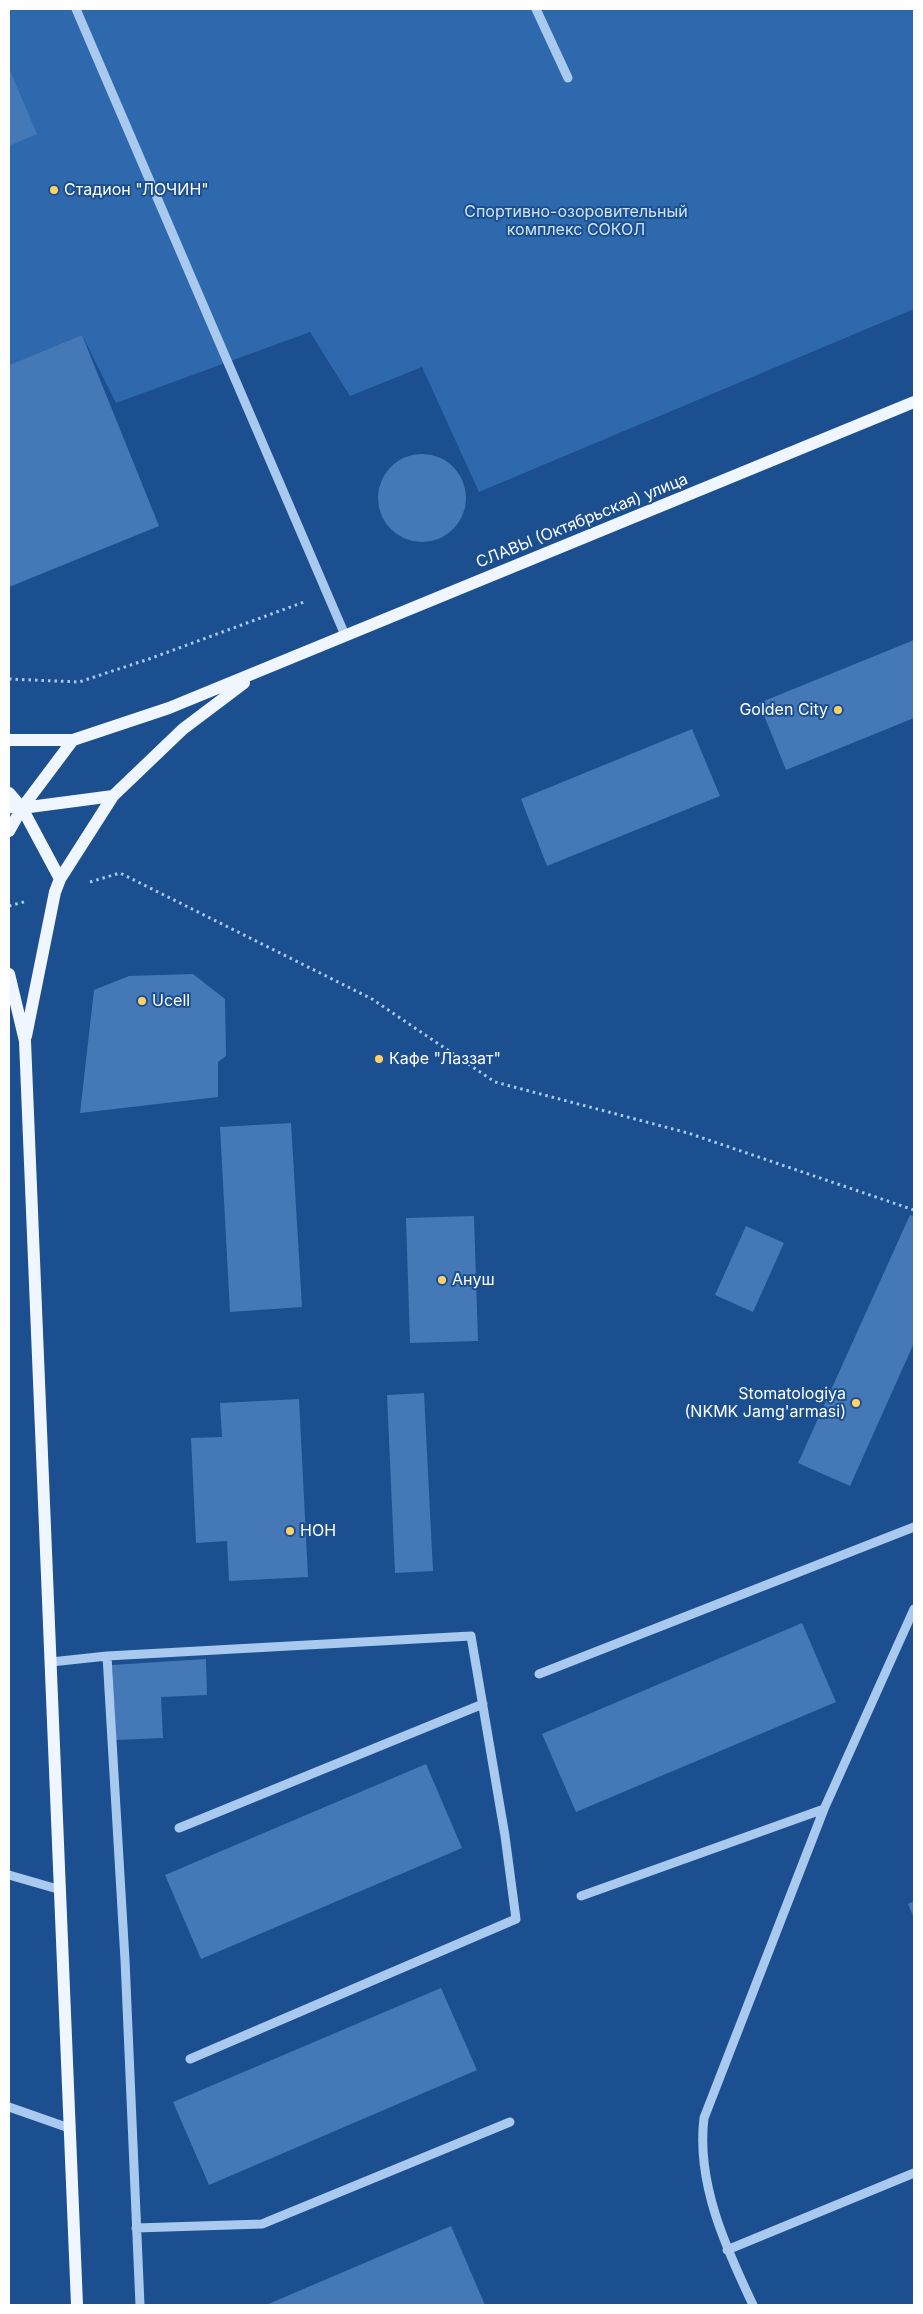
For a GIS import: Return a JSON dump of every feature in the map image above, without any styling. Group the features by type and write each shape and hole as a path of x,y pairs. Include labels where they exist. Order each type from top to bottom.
{"main road":[{"name":"СЛАВЫ (Октябрьская) улица","path":"262,669 914,402"},
{"path":"9,740 73,740 162,710 262,669"},
{"path":"25,1041 60,879 113,796 183,729 262,669"},
{"path":"9,831 15,808 73,740"},
{"path":"9,793 15,808 60,879"},
{"path":"15,808 113,796"},
{"path":"9,974 25,1041 77,2305"}],"street":[{"path":"76,9 346,635"},
{"path":"536,9 568,78"},
{"path":"539,1674 914,1527"},
{"path":"753,2305 727,2250 703,2168 701,2143 704,2118 824,1809 914,1609"},
{"path":"51,1662 107,1656 471,1636 484,1704 516,1919 190,2059"},
{"path":"107,1656 125,1960 140,2305"},
{"path":"180,1828 484,1704"},
{"path":"581,1896 824,1809"},
{"path":"9,1875 60,1890"},
{"path":"9,2107 69,2128"},
{"path":"136,2228 262,2224 510,2122"},
{"path":"727,2250 914,2173"}],"path":[{"path":"9,679 79,682 149,659 328,593"},
{"path":"9,906 120,873 372,999 495,1082 688,1132 914,1210"}],"green space":[{"name":"Спортивно-озоровительный комплекс СОКОЛ","path":"9,9 914,9 914,309 479,492 422,367 350,396 310,332 116,403 82,335 9,365"}],"building":[{"path":"9,68 37,134 9,146"},
{"path":"82,335 159,526 9,587 9,365"},
{"path":"422,454 439,457 453,467 463,481 466,498 463,515 453,529 439,539 422,542 405,539 391,529 381,515 378,498 381,481 391,467 405,457"},
{"name":"Golden City","path":"914,640 914,718 786,770 759,703"},
{"path":"692,729 720,796 547,866 521,799"},
{"path":"193,974 225,999 226,1056 218,1062 218,1097 80,1113 94,990 129,976"},
{"path":"291,1123 302,1307 230,1312 220,1127"},
{"name":"Stomatologiya (NKMK Jamg'armasi)","path":"910,1215 914,1216 914,1343 850,1486 798,1463"},
{"name":"Ануш","path":"474,1216 478,1341 410,1343 406,1218"},
{"path":"746,1226 784,1243 753,1312 715,1295"},
{"path":"424,1393 433,1571 395,1573 387,1395"},
{"path":"299,1399 308,1577 229,1581 227,1541 196,1543 191,1438 222,1437 220,1403"},
{"path":"802,1623 836,1702 576,1812 542,1734"},
{"path":"206,1659 207,1695 161,1697 163,1738 116,1740 112,1665"},
{"path":"426,1764 462,1848 201,1959 165,1875"},
{"path":"914,1901 914,1918 908,1904"},
{"path":"441,1988 477,2070 209,2185 173,2102"},
{"path":"451,2226 485,2305 266,2305"}],"place":[{"name":"Стадион \"ЛОЧИН\"","path":"54,190"},
{"name":"Golden City","path":"838,710"},
{"name":"Ucell","path":"142,1001"},
{"name":"Кафе \"Лаззат\"","path":"379,1059"},
{"name":"Ануш","path":"442,1280"},
{"name":"Stomatologiya (NKMK Jamg'armasi)","path":"856,1403"},
{"name":"НОН","path":"290,1531"}]}
